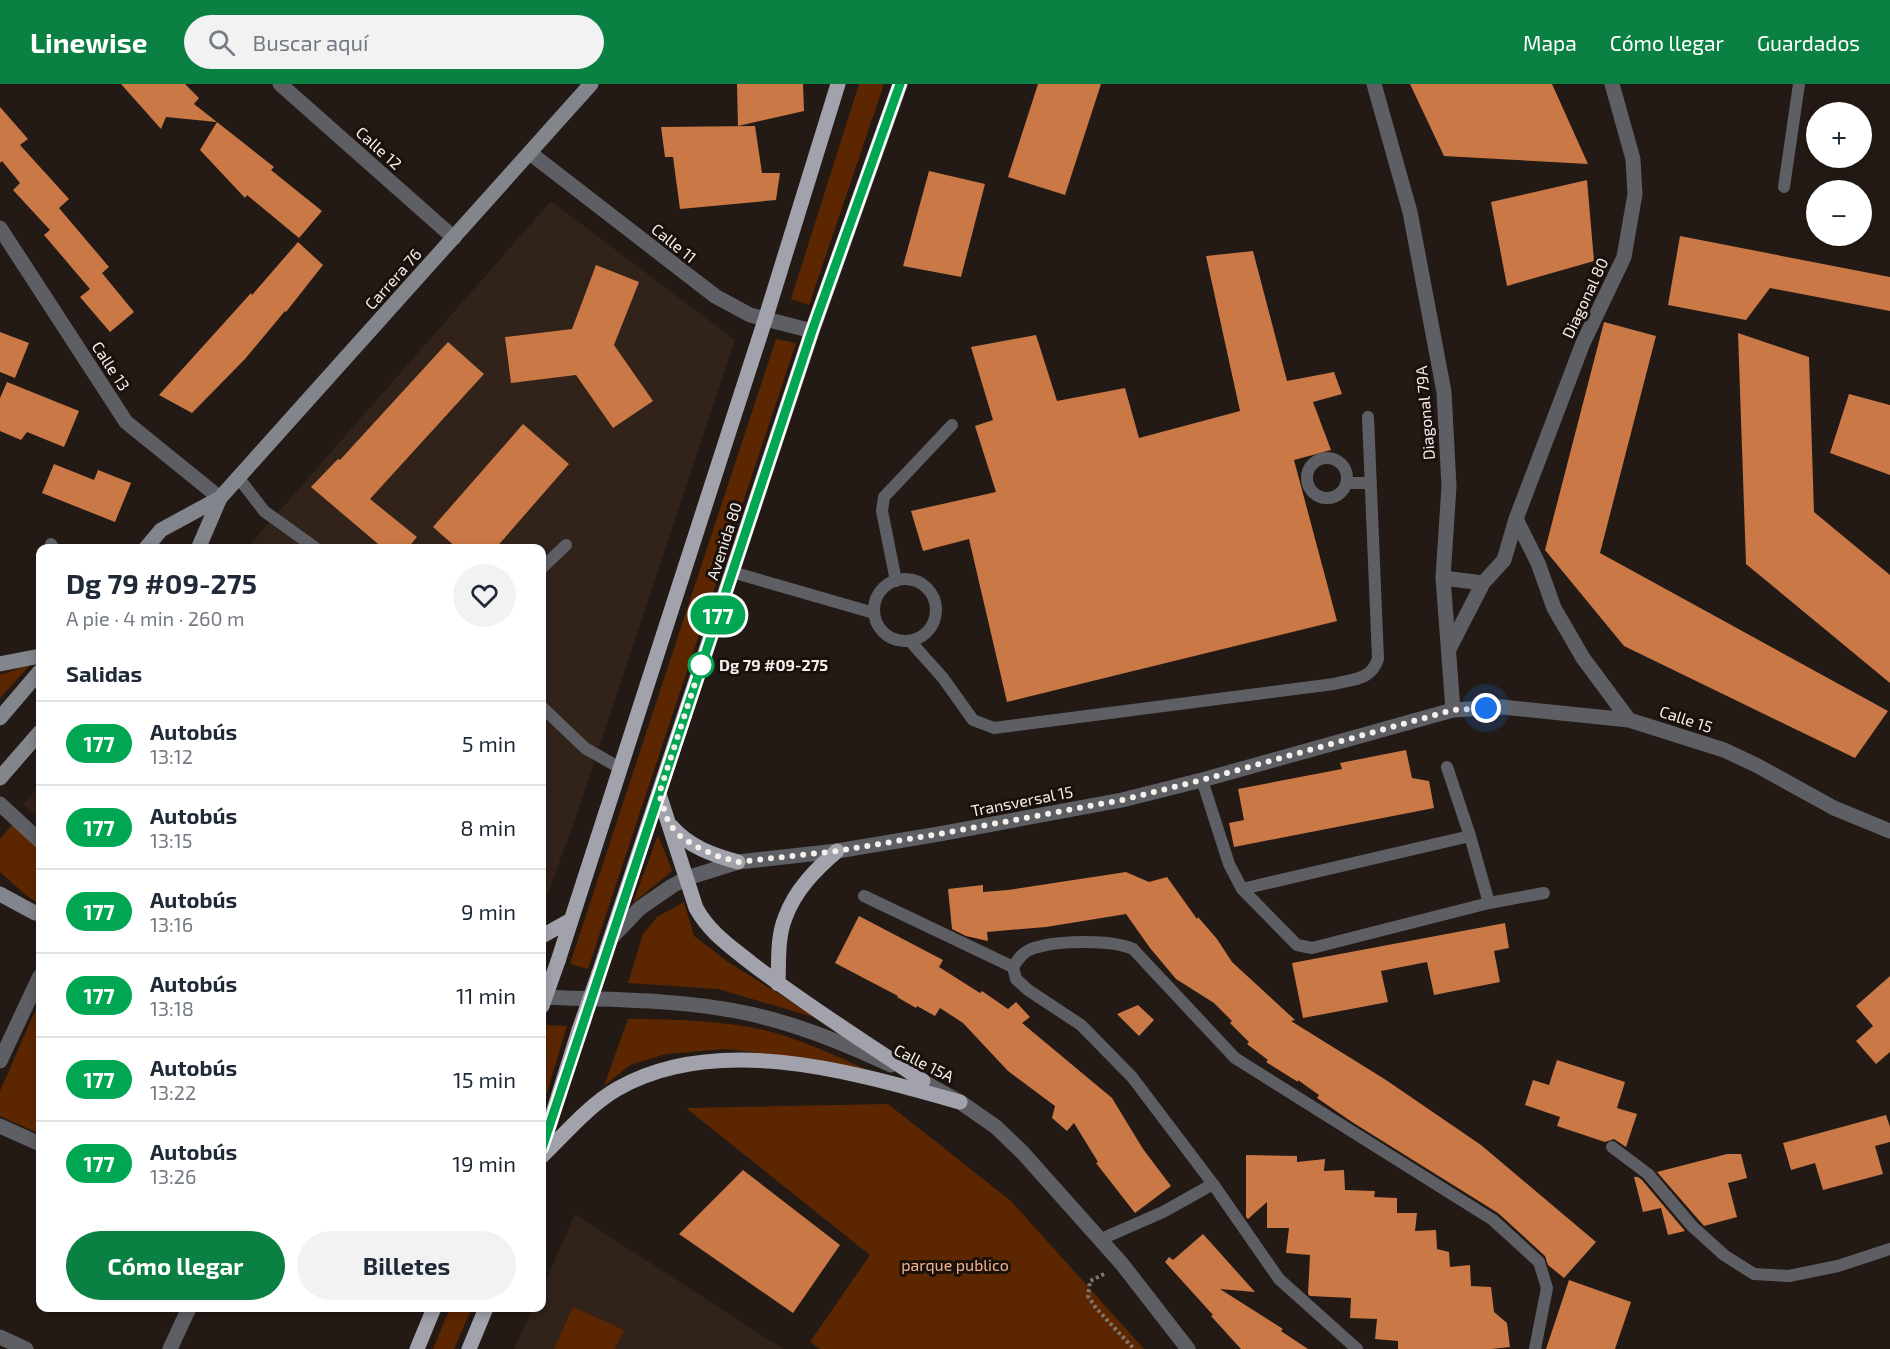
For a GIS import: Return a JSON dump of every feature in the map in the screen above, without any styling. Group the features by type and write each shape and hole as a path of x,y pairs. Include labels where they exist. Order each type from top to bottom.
{"main road":[{"name":"Carrera 76","path":"200,544 220,498 591,84"},
{"name":"Avenida 80","path":"546,995 765,320 838,84"},
{"name":"Avenida 80","path":"546,1135 812,331 900,84"},
{"name":"Carrera 76","path":"149,544 161,530 220,498"},
{"path":"0,663 36,657"},
{"path":"0,718 36,676"},
{"path":"0,778 36,737"},
{"path":"659,794 696,908 704,923 713,933 778,984 923,1081"},
{"path":"669,824 691,844 738,862"},
{"path":"778,984 784,919 805,882 837,851"},
{"path":"0,894 36,914"},
{"path":"546,934 571,920"},
{"path":"546,1152 587,1112 615,1090 645,1075 681,1065 720,1060 805,1066 896,1084 960,1102"},
{"path":"417,1349 432,1312"},
{"path":"469,1349 484,1312"}],"street":[{"name":"Calle 12","path":"280,84 454,238"},
{"name":"Diagonal 79A","path":"1374,84 1410,212 1444,392 1449,486 1443,578 1453,710"},
{"name":"Diagonal 80","path":"1449,650 1482,583 1504,560 1516,519 1583,343 1624,257 1635,194 1634,171 1633,159 1612,84"},
{"name":"Calle 11","path":"530,153 715,296 734,308 765,320 812,331"},
{"name":"Calle 13","path":"0,228 126,422 220,498"},
{"path":"1516,519 1538,563 1554,608 1583,658 1629,720"},
{"path":"1443,578 1482,583"},
{"name":"Calle 15","path":"1453,710 1502,707 1629,720 1724,750 1834,808 1890,831"},
{"name":"Transversal 15","path":"611,938 647,903 687,878 738,862 837,851 1122,800 1453,710"},
{"path":"0,804 36,837"},
{"path":"0,886 36,913"},
{"path":"0,1061 36,984"},
{"name":"Calle 15A","path":"546,997 657,1002 742,1012 818,1034 923,1081 960,1102 996,1127 1023,1153 1122,1264 1188,1349"},
{"path":"0,1126 36,1142"},
{"path":"170,1349 187,1312"},
{"path":"0,1337 26,1349"}],"lane":[{"path":"1784,187 1799,84"},
{"path":"910,641 943,678 973,720 994,728 1334,684 1366,676 1374,670 1378,659 1368,417"},
{"path":"896,581 882,512 884,498 952,425"},
{"path":"238,477 264,511 310,544"},
{"path":"1347,483 1371,483"},
{"path":"546,564 566,544"},
{"path":"732,572 874,613"},
{"path":"906,579 925,586 932,594 936,604 937,615 934,624 927,633 910,641 900,641 882,631 874,613 879,593 896,581 906,579"},
{"path":"546,711 585,748 620,768"},
{"path":"1447,767 1489,903"},
{"path":"1202,780 1228,864 1242,889 1297,945 1312,948 1489,903 1544,893"},
{"path":"1242,889 1470,836"},
{"path":"864,896 1013,967"},
{"path":"1357,1349 1279,1279 1213,1184 1132,1077 1081,1025 1028,990 1016,979 1013,967 1019,957 1030,950 1047,946 1087,941 1123,945 1133,950 1235,1058 1493,1220 1539,1262 1547,1288 1535,1349"},
{"path":"1612,1147 1647,1174 1692,1226 1724,1255 1754,1274 1789,1276 1838,1266 1890,1249"},
{"path":"1099,1240 1163,1212 1213,1184"}],"path":[{"path":"1122,1264 1090,1281 1088,1296 1096,1308 1134,1349"}],"shaded area":[{"path":"551,201 735,340 577,814 546,899 546,544 250,544"},
{"path":"36,789 36,815 23,804"},
{"path":"575,1214 783,1349 514,1349 531,1312 546,1312 546,1280"}],"green space":[{"path":"859,84 884,84 809,305 791,299"},
{"path":"776,339 796,343 588,969 570,964"},
{"path":"30,665 0,698 0,675"},
{"path":"13,824 36,846 36,902 0,872 0,839"},
{"path":"658,835 672,871 633,903"},
{"path":"684,902 694,936 728,962 817,1018 718,989 628,983 643,934 657,917"},
{"path":"36,1009 36,1132 0,1116 0,1091"},
{"path":"628,1019 700,1021 759,1029 807,1044 868,1070 725,1049 666,1054 630,1065 604,1086"},
{"path":"546,1025 567,1026 546,1096"},
{"name":"parque publico","path":"888,1104 1011,1201 1144,1349 820,1349 810,1342 870,1255 686,1108"},
{"path":"573,1307 624,1330 615,1349 554,1349"},
{"path":"448,1312 470,1312 454,1349 433,1349"}],"building":[{"path":"121,84 185,84 199,98 194,104 217,122 166,117 161,129"},
{"path":"737,84 803,84 804,111 738,126"},
{"path":"1038,84 1101,84 1065,195 1008,177"},
{"path":"1410,84 1552,84 1588,164 1444,156"},
{"path":"0,107 28,139 20,145 69,199 59,208 109,267 102,273 134,312 110,332 80,297 90,289 44,235 50,230 13,190 20,183 2,161 0,163"},
{"path":"217,122 274,167 271,170 322,211 299,238 247,195 245,198 200,150"},
{"path":"755,126 762,173 780,173 776,200 680,209 673,157 665,157 661,127"},
{"path":"929,171 985,184 961,277 903,266"},
{"path":"1587,180 1594,261 1507,286 1491,202"},
{"path":"1680,236 1890,277 1890,311 1770,288 1746,320 1668,305"},
{"path":"298,242 323,265 245,359 192,413 159,395 251,293 252,295"},
{"path":"1253,251 1287,381 1334,372 1342,394 1313,402 1331,450 1294,460 1337,621 1007,702 969,539 923,551 911,511 996,492 975,426 993,420 971,347 1036,335 1057,401 1125,388 1139,438 1240,411 1206,256"},
{"path":"596,265 639,282 614,345 653,401 613,428 576,375 511,383 505,337 572,329"},
{"path":"1604,322 1656,336 1600,553 1888,711 1855,758 1624,646 1545,550"},
{"path":"0,332 29,343 15,378 0,372"},
{"path":"1738,333 1809,357 1814,512 1890,575 1890,683 1746,564"},
{"path":"448,342 484,374 370,499 417,537 411,544 378,544 311,487 338,459 340,460"},
{"path":"7,382 79,411 64,447 27,432 21,440 0,431 0,398"},
{"path":"1849,394 1890,405 1890,475 1830,453"},
{"path":"523,424 569,464 499,544 452,544 433,527"},
{"path":"54,464 94,480 98,470 131,483 115,522 42,493"},
{"path":"1406,750 1412,778 1429,781 1434,808 1234,847 1229,823 1244,820 1238,789 1342,769 1340,763"},
{"path":"1126,872 1149,882 1167,877 1197,919 1198,917 1217,939 1232,962 1295,1020 1291,1021 1386,1080 1481,1145 1596,1242 1564,1278 1548,1265 1545,1256 1498,1213 1352,1122 1317,1098 1319,1095 1298,1080 1298,1082 1266,1062 1268,1060 1247,1044 1249,1042 1214,1003 1176,979 1126,914 1046,927 987,932 988,941 966,936 952,929 948,889 983,885 983,892 1008,890"},
{"path":"859,916 943,960 939,967 980,993 982,991 1008,1009 1016,1002 1030,1017 1022,1023 1112,1098 1143,1149 1171,1186 1135,1213 1096,1163 1098,1162 1074,1123 1067,1131 1052,1118 1055,1106 1008,1071 963,1023 940,1008 935,1016 917,1006 916,1008 835,963"},
{"path":"1505,923 1509,948 1494,951 1500,982 1434,995 1427,962 1381,971 1388,1002 1303,1018 1292,963"},
{"path":"1890,976 1890,1052 1876,1064 1856,1041 1873,1026 1856,1006"},
{"path":"1138,1005 1154,1020 1139,1036 1117,1014"},
{"path":"1557,1060 1625,1082 1617,1108 1637,1114 1626,1147 1614,1139 1605,1142 1557,1126 1560,1117 1525,1105 1533,1080 1549,1085"},
{"path":"1886,1115 1890,1127 1890,1142 1875,1146 1883,1174 1823,1190 1815,1163 1791,1170 1783,1143"},
{"path":"1727,1154 1741,1154 1747,1178 1728,1183 1737,1217 1704,1226 1657,1172"},
{"path":"1246,1155 1297,1156 1297,1162 1325,1159 1324,1171 1344,1170 1345,1190 1375,1191 1374,1197 1397,1198 1397,1213 1417,1213 1415,1231 1436,1230 1437,1249 1449,1252 1450,1267 1470,1265 1471,1286 1491,1287 1494,1312 1507,1323 1510,1347 1398,1349 1398,1341 1375,1339 1377,1319 1350,1318 1351,1298 1310,1296 1308,1294 1310,1255 1286,1253 1289,1228 1267,1228 1267,1202 1248,1219 1246,1217"},
{"path":"743,1170 840,1245 793,1313 679,1234"},
{"path":"1634,1177 1642,1180 1685,1231 1668,1235 1661,1208 1643,1212"},
{"path":"1203,1234 1255,1292 1220,1289 1283,1329 1281,1331 1308,1349 1241,1349 1230,1337 1165,1262 1169,1257 1173,1260"},
{"path":"1569,1280 1631,1302 1615,1349 1546,1349"}],"bus line":[{"name":"177","path":"546,1135 812,331 900,84"}],"place":[{"name":"Dg 79 #09-275","path":"701,665"}],"route":[{"path":"701,665 659,794 669,824 682,838 701,849 738,862 837,851 1122,800 1453,710 1486,708"}]}
